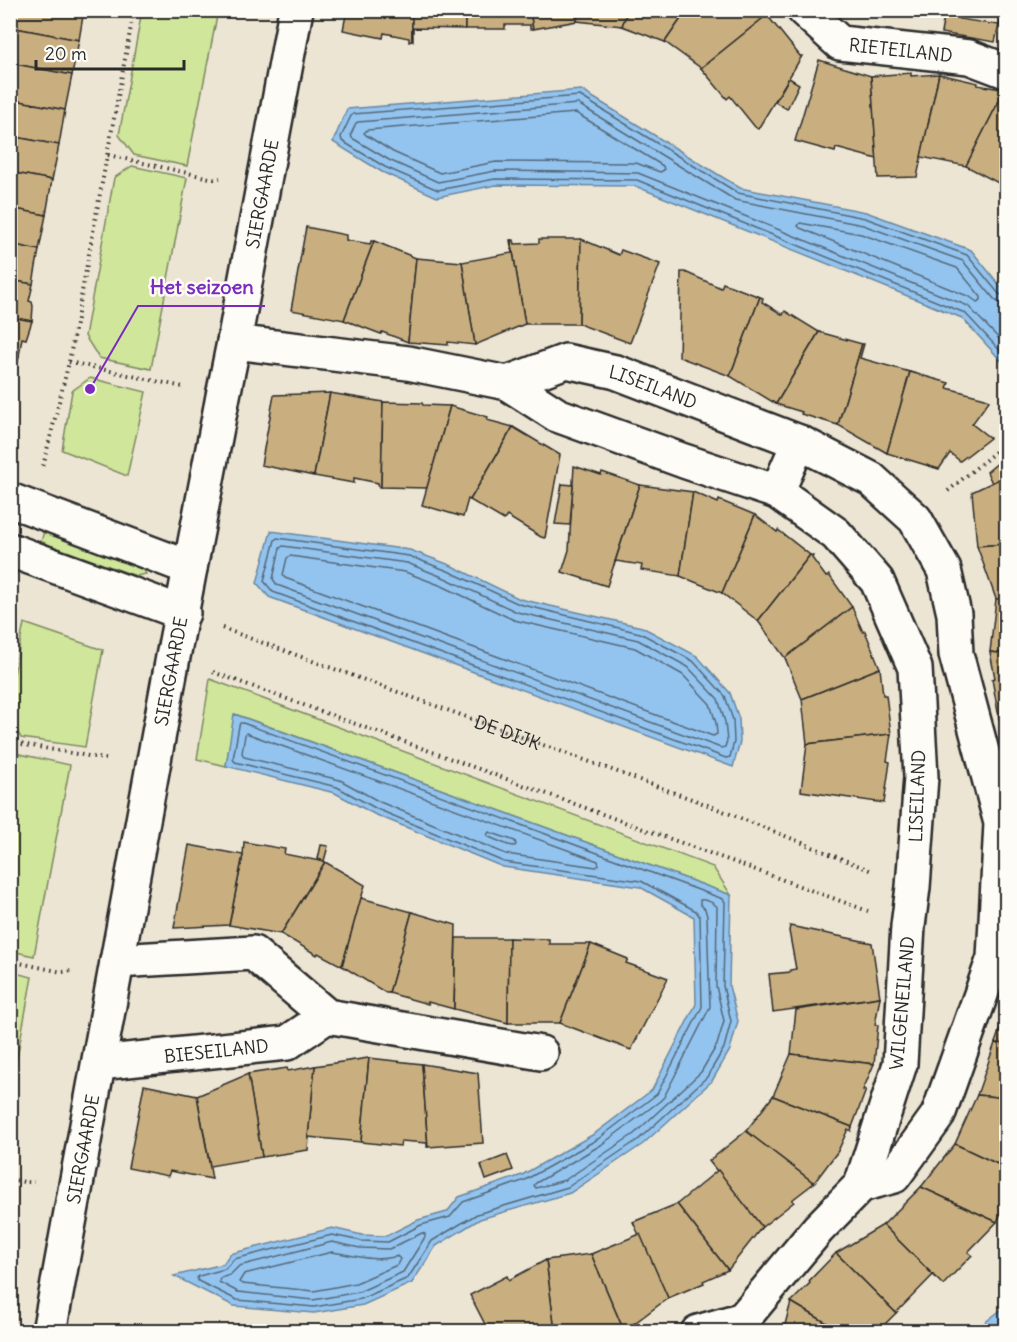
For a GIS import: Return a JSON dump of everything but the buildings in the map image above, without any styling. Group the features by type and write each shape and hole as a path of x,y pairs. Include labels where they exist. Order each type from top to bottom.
{"street":[{"name":"SIERGAARDE","path":"49,1332 173,657 296,10"},
{"name":"RIETEILAND","path":"804,10 840,43 969,57 1006,71"},
{"name":"LISEILAND","path":"234,342 408,363 507,383 556,415 777,492 836,534 877,581 915,668 921,777 913,887"},
{"name":"LISEILAND","path":"507,383 566,361 615,372 799,442 872,479 915,519 944,570 954,614 956,654 1001,823 997,912"},
{"path":"777,492 799,442"},
{"path":"21,504 190,568"},
{"path":"17,552 183,613"},
{"path":"915,668 956,654"},
{"name":"WILGENEILAND","path":"698,1332 741,1326 818,1228 861,1185 900,1064 908,926 913,887"},
{"name":"WILGENEILAND","path":"861,1185 894,1176 938,1115 994,958 997,912"},
{"path":"116,966 253,953 327,1016 541,1053"},
{"name":"BIESEILAND","path":"99,1063 287,1043 327,1016"}],"path":[{"path":"21,504 69,362 134,10"},
{"path":"108,155 214,179 266,175"},
{"path":"69,362 181,387 224,389"},
{"path":"915,519 1006,443"},
{"path":"10,624 17,552"},
{"name":"DE DIJK","path":"183,613 697,801 913,887"},
{"path":"173,657 908,926"},
{"path":"10,741 110,760 156,755"},
{"path":"10,961 62,972 116,966"}],"green space":[{"path":"142,11 218,11 187,166 134,155 119,135"},
{"path":"132,166 187,178 151,369 99,358 85,336 114,178"},
{"path":"90,378 146,392 127,476 62,450 72,391"},
{"path":"44,531 141,565 146,574 136,576 41,542"},
{"path":"24,623 103,650 85,747 21,738 11,720 10,694"},
{"path":"210,679 713,867 731,895 235,714 226,766 197,759"},
{"path":"15,753 70,765 34,956 11,951 10,756"},
{"path":"10,972 32,977 11,1090"}],"water":[{"path":"581,90 740,188 866,212 971,250 1006,293 1006,366 962,318 635,186 496,185 437,197 382,172 333,142 347,109"},
{"path":"271,531 410,550 450,565 520,599 642,627 697,656 730,693 739,719 740,742 733,767 269,597 257,583"},
{"path":"234,714 731,895 729,986 738,1021 730,1050 712,1081 643,1144 570,1193 480,1219 436,1246 412,1283 363,1305 314,1313 234,1306 174,1276 223,1264 230,1254 332,1228 362,1235 386,1236 418,1220 447,1212 459,1197 522,1175 594,1134 652,1090 696,1004 694,917 640,887 503,867 374,814 335,793 226,766"},
{"path":"1006,1306 1006,1331 975,1331 979,1327"}],"place":[{"name":"Het seizoen","path":"90,389"}]}
